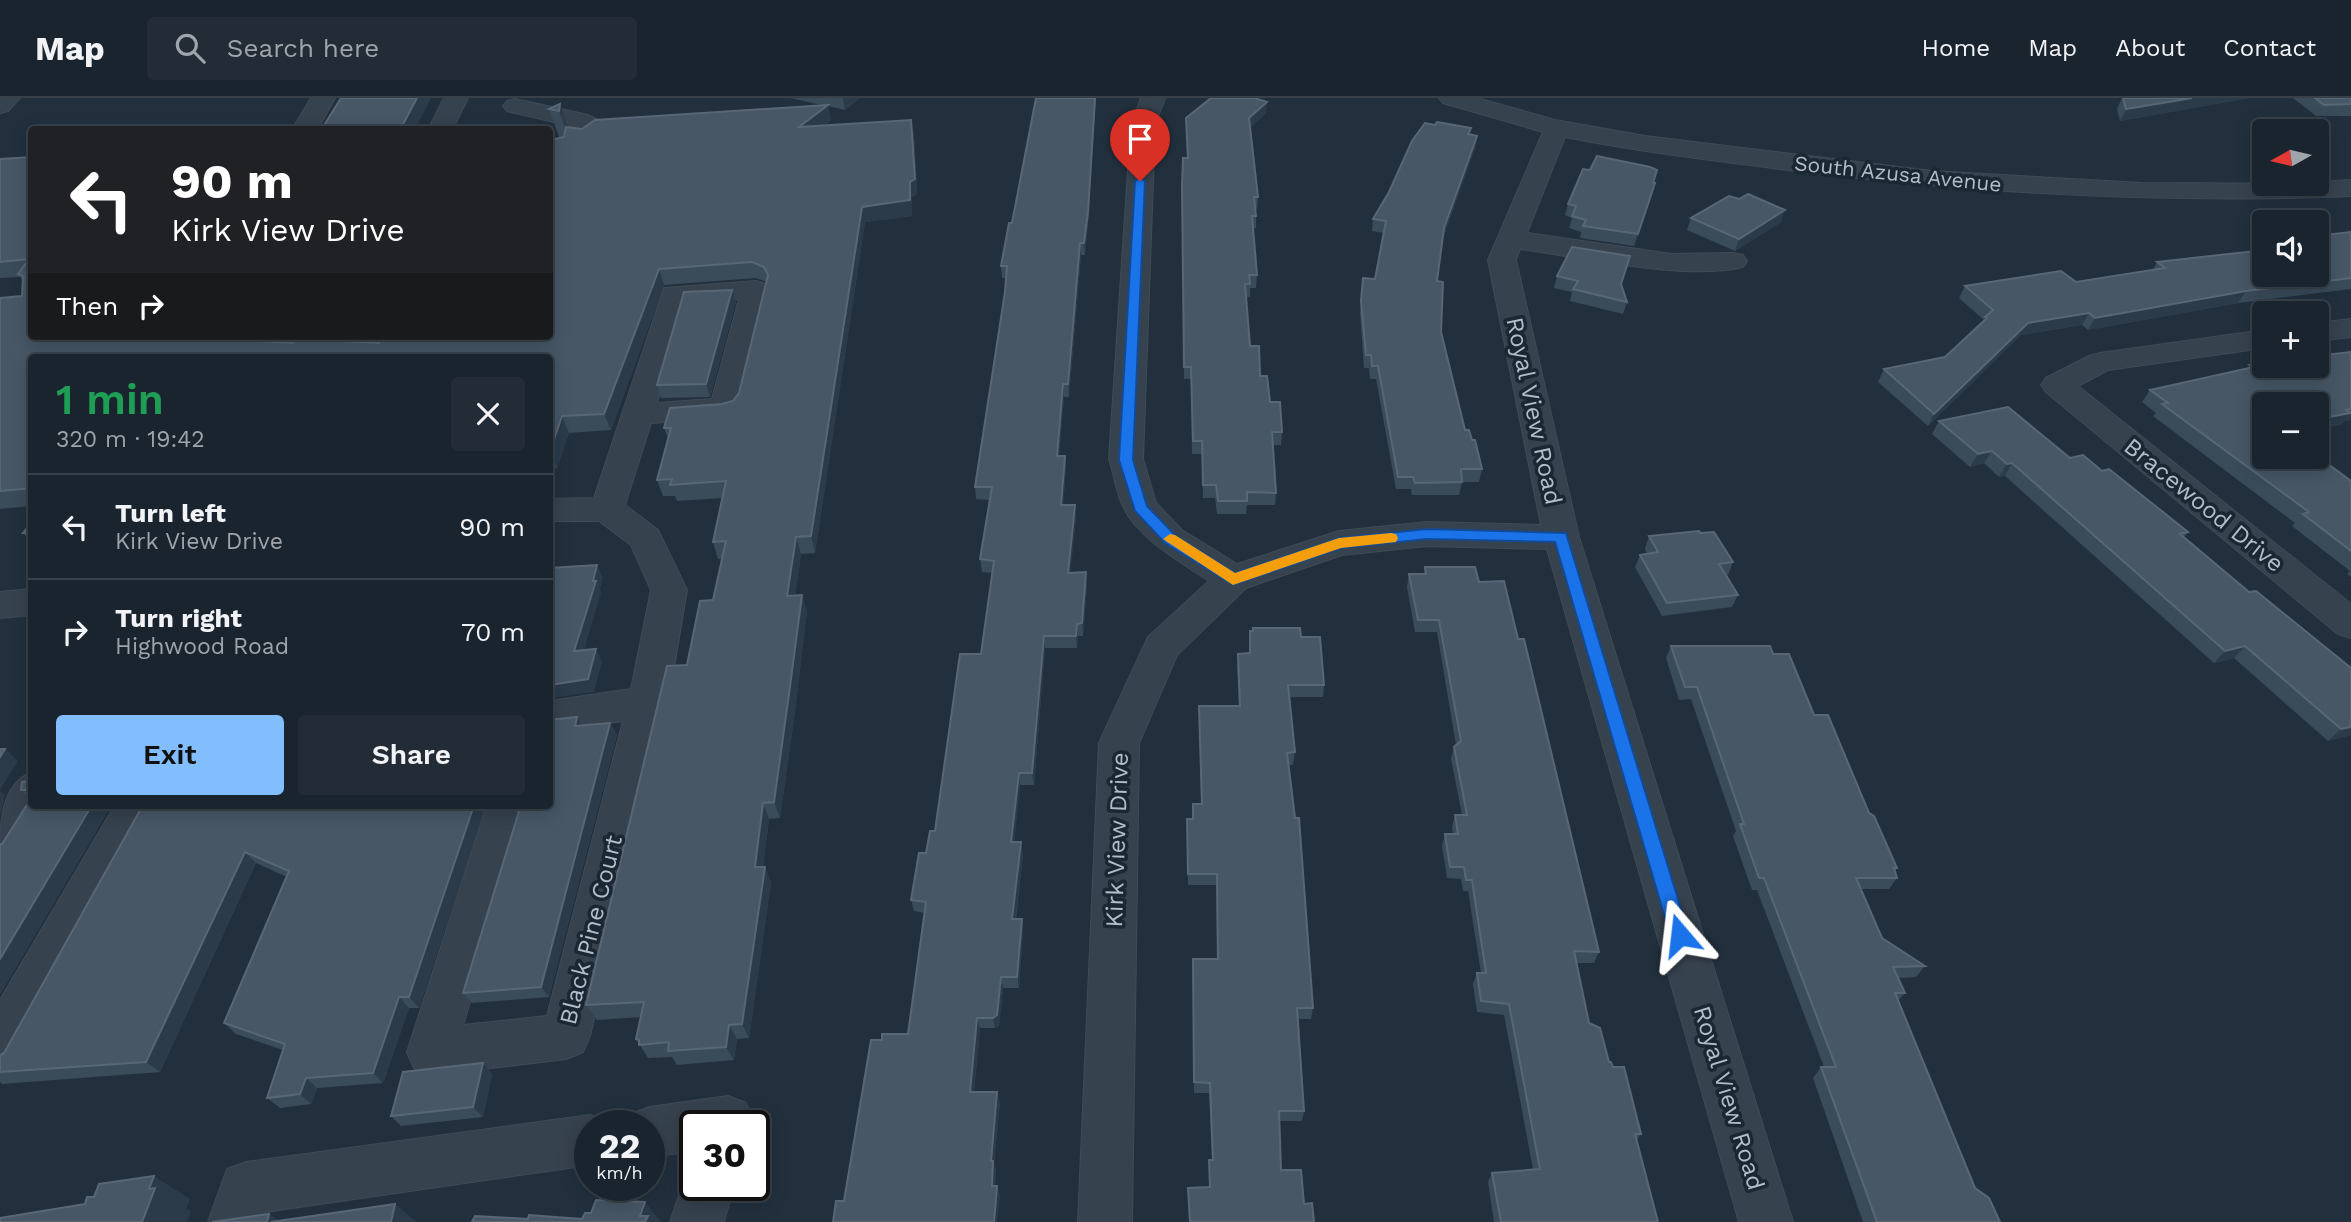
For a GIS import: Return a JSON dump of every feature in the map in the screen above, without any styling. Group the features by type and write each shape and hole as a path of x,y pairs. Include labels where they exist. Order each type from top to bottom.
{"street":[{"path":"0,106 8,98"},
{"path":"306,126 323,98"},
{"path":"442,126 456,98"},
{"path":"1153,98 1143,125 1126,460 1140,507 1170,539 1233,579"},
{"name":"South Azusa Avenue","path":"1451,98 1557,127 1687,149 1911,179 2087,191 2351,188"},
{"path":"515,106 579,120 589,125 590,129 582,136"},
{"name":"Royal View Road","path":"1557,127 1502,260 1561,537 1766,1222"},
{"path":"1510,239 1672,262 1734,261"},
{"path":"607,509 674,295 755,290 726,408 638,414"},
{"path":"2329,331 2351,328"},
{"name":"Bracewood Drive","path":"2252,342 2100,362 2057,385 2351,624"},
{"path":"553,510 607,509 646,538 669,590 648,702 553,716"},
{"name":"Kirk View Drive","path":"1105,1222 1119,743 1161,647 1233,579 1339,543 1427,534 1561,537"},
{"path":"0,605 28,602"},
{"name":"Black Pine Court","path":"507,809 431,1052 566,1036 648,702"},
{"path":"0,840 28,795"},
{"path":"0,1046 136,809"},
{"path":"234,1222 246,1188 574,1142"},
{"path":"697,1222 703,1201"}],"building":[{"path":"341,98 417,98 402,126 324,126"},
{"path":"1036,98 1095,98 1088,212 1084,243 1080,243 1068,384 1063,384 1057,456 1065,456 1061,505 1075,505 1068,573 1086,572 1082,623 1077,624 1076,636 1044,636 1032,773 1019,773 1011,842 1021,842 1012,919 1022,919 1017,977 1001,977 997,1015 993,1018 977,1018 970,1092 997,1092 991,1161 992,1186 997,1186 994,1222 833,1222 836,1201 844,1201 871,1040 882,1040 882,1034 908,1034 926,902 911,900 919,853 926,853 930,831 935,831 960,654 981,654 994,561 980,559 992,487 975,487 1005,292 1007,266 1001,266"},
{"path":"1211,98 1254,98 1267,102 1249,118 1258,197 1254,197 1256,216 1252,216 1257,275 1249,275 1250,284 1245,284 1250,346 1259,346 1260,376 1267,376 1270,402 1280,402 1282,432 1272,432 1276,493 1247,492 1247,501 1218,501 1216,485 1203,485 1202,441 1193,441 1191,367 1184,367 1182,185 1183,158 1188,158 1186,118"},
{"path":"2123,98 2192,98 2126,109"},
{"path":"2315,98 2351,98 2351,104 2324,105"},
{"path":"560,104 559,111 549,109"},
{"path":"828,105 799,127 911,120 915,179 910,182 910,200 862,207 811,536 796,537 787,596 802,595 774,802 763,803 755,867 765,867 742,1024 729,1025 726,1047 668,1051 669,1042 639,1045 639,1040 636,1039 644,1002 586,1005 667,666 687,665 700,601 713,600 726,541 713,542 726,481 670,485 672,479 657,480 671,428 664,428 670,408 722,404 733,401 739,393 768,275 764,267 752,262 659,269 604,414 562,416 553,442 553,354 28,354 28,488 0,491 0,298 22,296 23,276 18,274 28,260 28,340 262,340 293,343 295,340 347,340 379,343 381,340 553,340 553,139 564,137 566,127 582,129 595,120"},
{"path":"1437,122 1471,128 1468,134 1477,136 1444,228 1437,281 1443,282 1441,332 1465,430 1469,430 1472,440 1475,440 1482,469 1461,469 1462,482 1415,483 1413,477 1398,477 1378,366 1372,366 1371,355 1366,355 1361,301 1363,278 1375,279 1386,221 1373,219 1389,192 1412,141 1425,123 1435,125"},
{"path":"1597,156 1657,170 1638,234 1583,226 1586,220 1572,216 1576,206 1568,204 1583,169 1590,170"},
{"path":"28,157 28,259 0,262 0,159"},
{"path":"1748,194 1785,210 1739,239 1691,218 1729,196 1739,199"},
{"path":"2351,232 2351,278 2329,281 2329,235"},
{"path":"1572,247 1630,256 1621,284 1627,302 1573,289 1578,281 1557,276"},
{"path":"2252,251 2252,287 2278,287 2095,318 2089,313 2028,323 1934,414 1884,369 1945,357 1987,318 1985,317 1993,310 1965,286 2061,271 2076,282 2165,268 2157,262"},
{"path":"732,290 706,384 657,385 684,292"},
{"path":"2351,352 2351,409 2346,410 2351,413 2329,417 2329,392 2252,392 2252,469 2329,469 2329,465 2351,481 2351,551 2303,514 2309,512 2162,404 2168,403 2150,390 2252,367 2252,378 2329,378 2329,355"},
{"path":"2008,407 2070,458 2083,455 2102,471 2109,469 2188,532 2180,534 2249,592 2256,591 2351,668 2351,727 2341,729 2245,646 2225,651 2012,463 2007,464 1992,451 1978,454 1939,421"},
{"path":"1714,532 1733,562 1719,564 1738,595 1667,603 1640,555 1658,552 1649,536"},
{"path":"597,565 593,581 596,581 574,651 596,649 588,679 553,685 553,568"},
{"path":"1425,567 1475,567 1479,582 1504,581 1518,639 1524,639 1599,952 1574,951 1589,1023 1600,1028 1609,1062 1613,1067 1624,1067 1641,1134 1635,1134 1658,1222 1501,1222 1492,1173 1540,1169 1509,1004 1481,1001 1477,973 1486,973 1472,880 1466,880 1464,867 1450,867 1445,834 1458,834 1455,815 1467,815 1454,747 1461,741 1439,620 1418,620 1409,574 1426,574"},
{"path":"1253,628 1300,628 1301,637 1320,637 1324,685 1288,685 1295,752 1287,753 1295,818 1299,818 1313,1008 1297,1008 1304,1111 1279,1111 1281,1170 1301,1170 1304,1204 1312,1203 1314,1222 1190,1222 1188,1188 1210,1187 1209,1160 1213,1160 1210,1083 1194,1082 1193,959 1218,959 1217,874 1188,874 1187,819 1193,819 1193,804 1202,804 1199,706 1240,706 1238,654 1250,653 1250,631 1253,631"},
{"path":"1671,646 1770,646 1773,654 1789,654 1814,715 1828,715 1869,813 1874,816 1897,868 1894,868 1897,878 1856,878 1882,938 1925,966 1893,967 1905,993 1895,993 1975,1188 1989,1198 2000,1222 1877,1222 1821,1067 1836,1067 1764,878 1759,878 1740,824 1744,824 1697,687 1685,687"},
{"path":"577,717 575,726 610,723 541,987 463,993 520,809 553,809 553,720"},
{"path":"28,781 28,790 21,790 22,782"},
{"path":"28,803 28,809 90,809 0,959 0,844"},
{"path":"141,809 473,809 409,997 399,997 373,1073 306,1078 300,1094 267,1098 285,1044 224,1023 289,871 245,852 146,1062 0,1072 0,1055 4,1053"},
{"path":"483,1063 473,1107 391,1116 403,1072"},
{"path":"154,1176 149,1189 155,1188 142,1222 0,1222 0,1218 85,1204 87,1197 94,1197 99,1184"},
{"path":"596,1201 645,1202 640,1216 648,1216 645,1222 472,1222 475,1216 528,1219 529,1215 582,1219 585,1213 591,1213"},
{"path":"395,1204 391,1222 271,1222"},
{"path":"269,1214 267,1222 212,1222"}],"slow traffic":[{"path":"1170,539 1233,579 1339,543 1391,538"}],"route":[{"path":"1140,181 1126,460 1140,507 1170,539 1233,579 1339,543 1427,534 1561,537 1680,935"}]}
